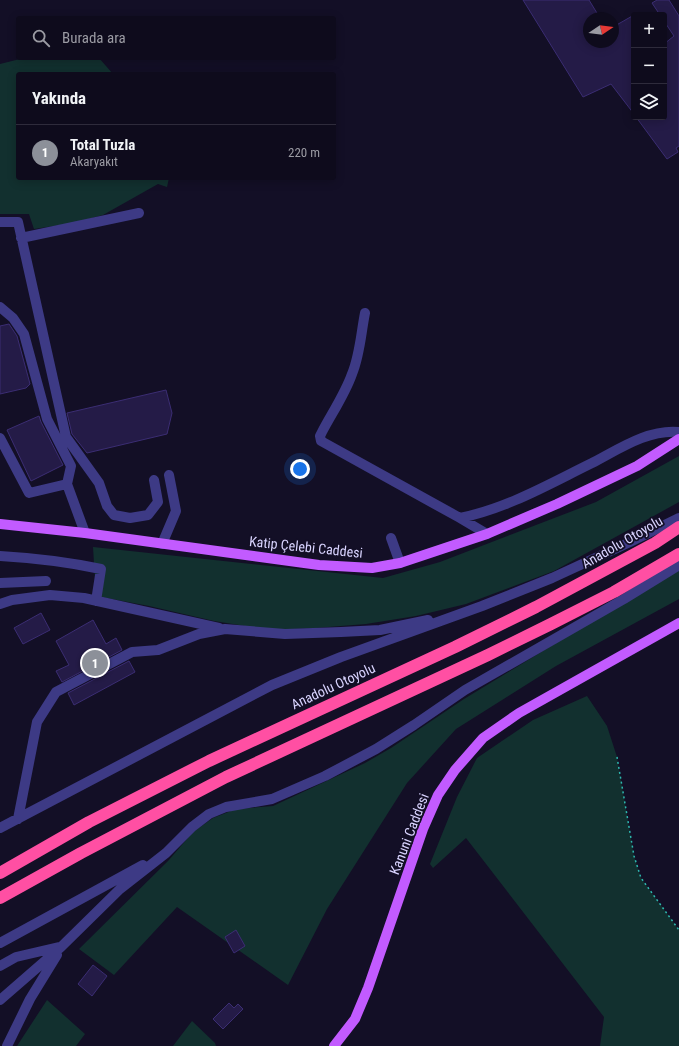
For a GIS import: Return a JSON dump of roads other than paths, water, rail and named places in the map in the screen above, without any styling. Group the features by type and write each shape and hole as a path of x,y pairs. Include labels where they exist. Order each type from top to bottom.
{"highway":[{"name":"Anadolu Otoyolu","path":"0,873 89,822 209,761 455,647 536,607 655,543 679,527"},
{"path":"0,898 81,853 226,777 474,662 614,592 679,554"}],"main road":[{"name":"Katip Çelebi Caddesi","path":"0,524 85,533 319,565 372,568 400,563 487,534 557,504 631,469 679,439"},
{"name":"Kanuni Caddesi","path":"334,1046 355,1019 368,988 423,829 438,795 455,770 483,738 519,713 679,623"}],"lane":[{"path":"21,238 139,213"},
{"path":"0,222 18,222 66,436 98,483 107,506 114,515 130,518 148,515 158,502 154,480"},
{"path":"0,307 13,318 24,334 47,419 71,466 67,484 85,533"},
{"path":"365,313 353,374 320,436 321,441 487,534"},
{"path":"460,518 486,512 519,499 644,436 668,431 679,432"},
{"path":"0,438 29,493 67,484"},
{"path":"162,544 176,511 169,475"},
{"path":"0,828 272,685 341,657 482,606 552,578 679,518"},
{"path":"391,538 400,563"},
{"path":"0,556 29,558 101,569 96,601"},
{"path":"0,1000 61,947 120,889 166,853 192,827 209,814 226,808 272,799 325,776 376,749 465,690 624,599 679,565"},
{"path":"0,583 46,581"},
{"path":"0,604 12,600 50,595 84,598 225,629 285,634 380,630 423,622 482,606"},
{"path":"18,818 38,722 56,692 132,652 158,650 199,634 225,629"},
{"path":"0,943 111,881 166,853"},
{"path":"0,966 16,957 61,947"},
{"path":"7,1046 30,999 61,947"}],"place":[{"name":"Total Tuzla","path":"95,663"}]}
